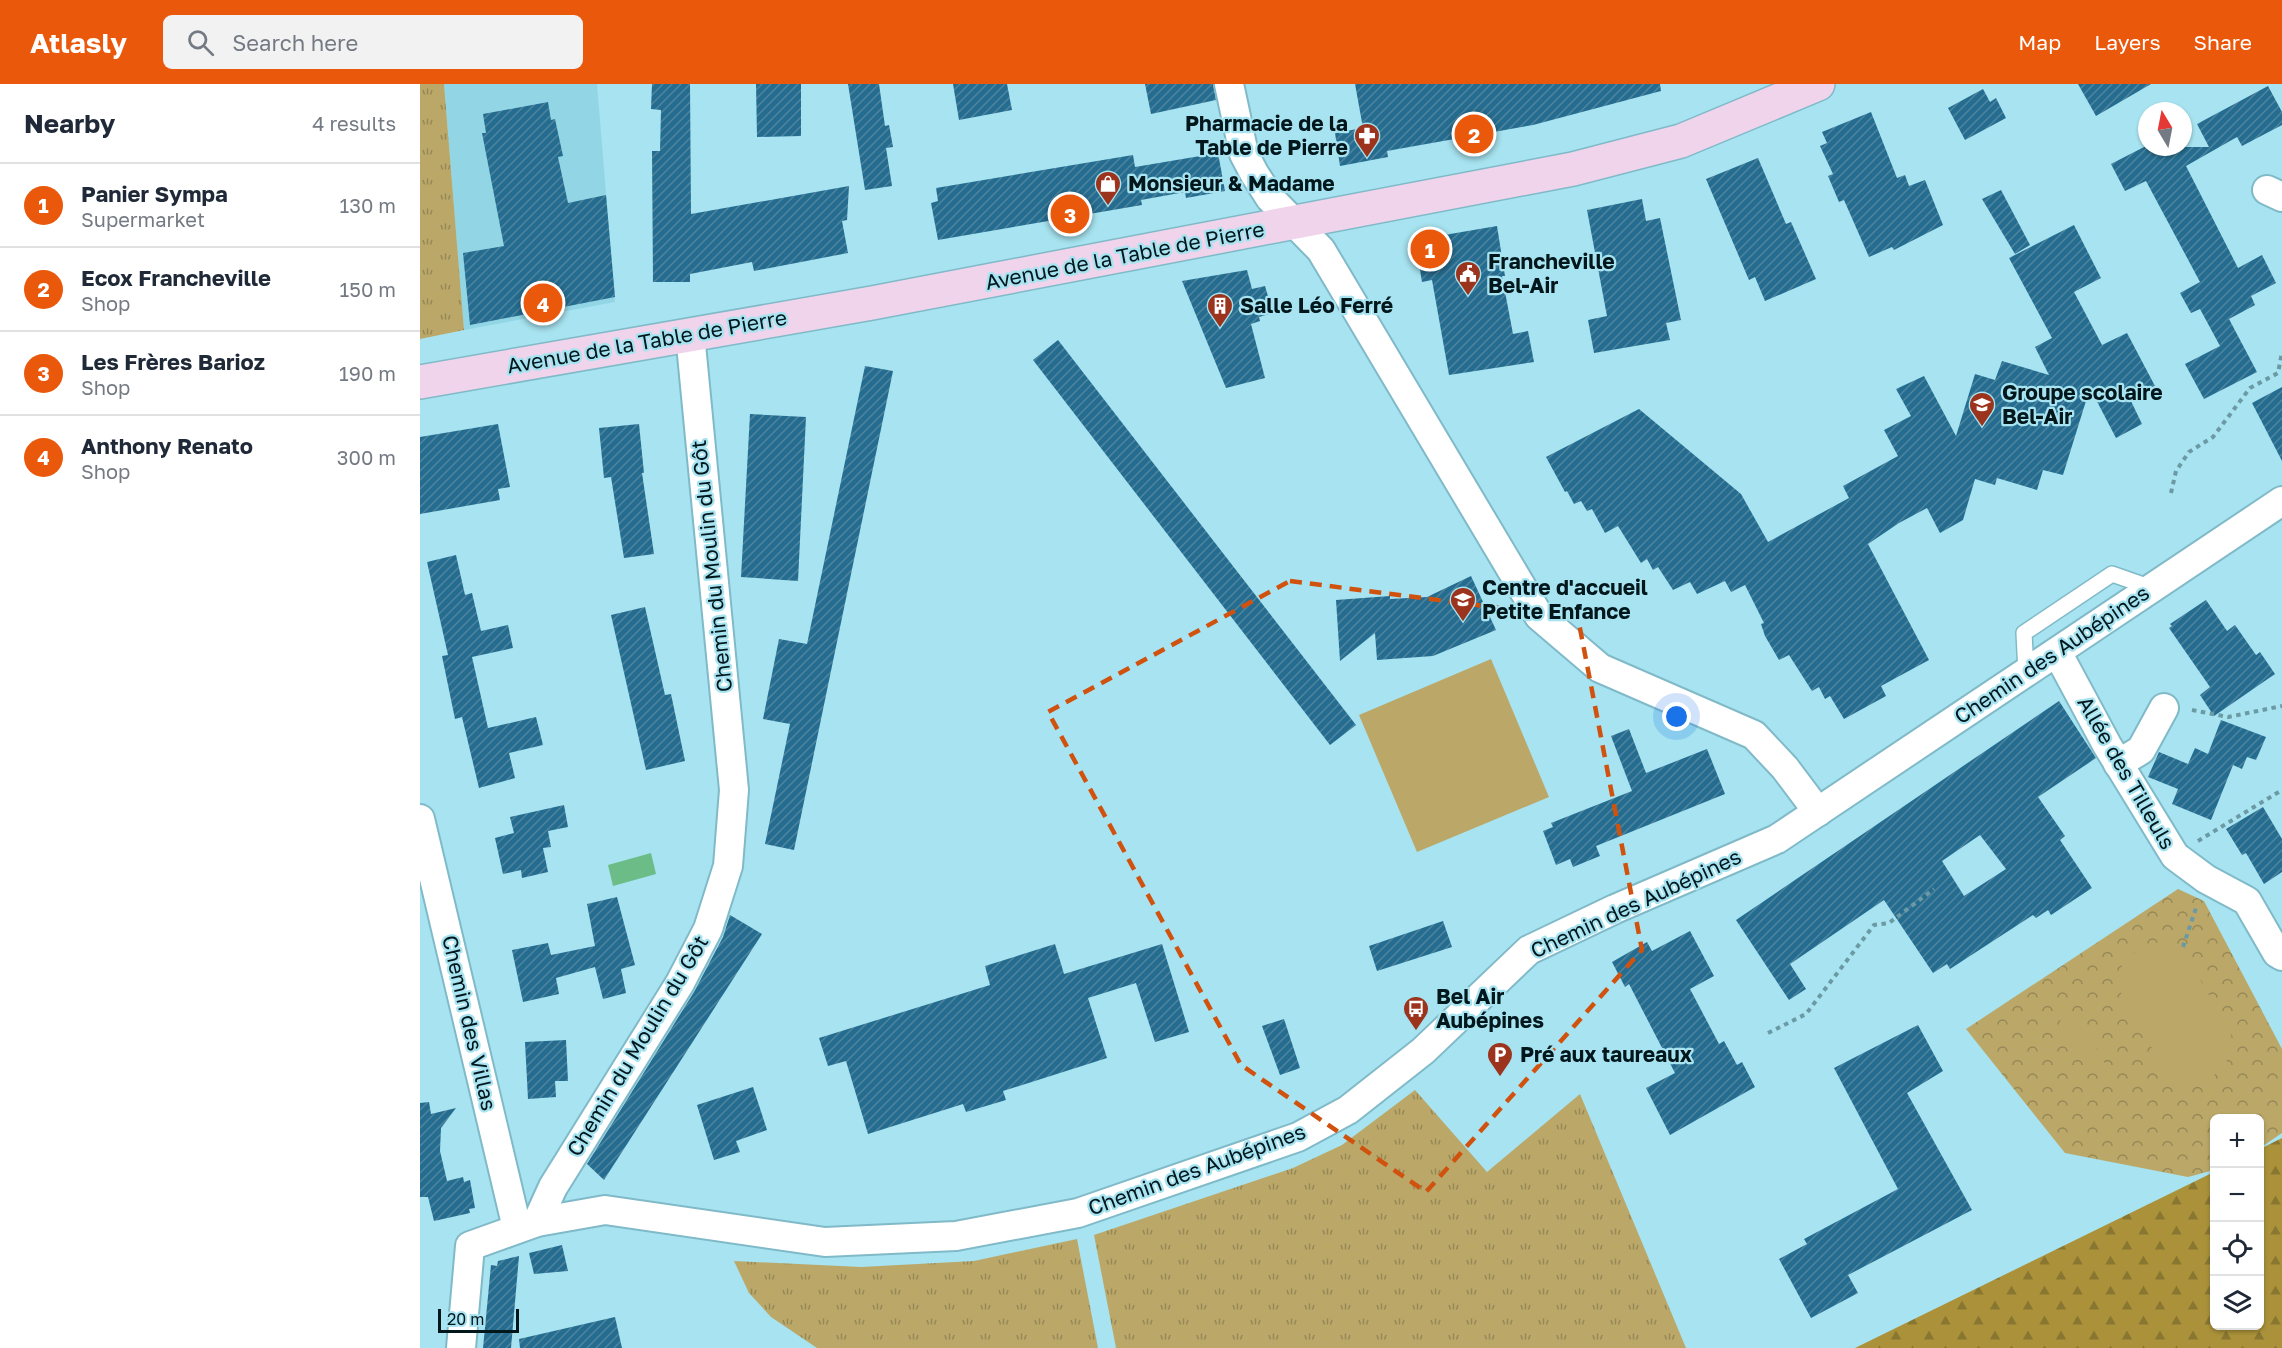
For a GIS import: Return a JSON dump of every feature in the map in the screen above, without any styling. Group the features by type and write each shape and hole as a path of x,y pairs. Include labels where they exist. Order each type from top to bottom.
{"main road":[{"name":"Avenue de la Table de Pierre","path":"420,382 872,303 1295,224 1573,169 1681,141 1818,84"}],"street":[{"path":"1229,84 1244,154 1270,198 1321,250 1539,616 1600,668 1754,735 1785,768 1818,812"},
{"name":"Chemin du Moulin du Gôt","path":"527,1225 680,983 708,929 728,866 734,790 690,334"},
{"name":"Chemin des Aubépines","path":"527,1225 605,1210 825,1242 956,1236 1078,1213 1299,1137 1348,1110 1423,1051 1529,950 1615,909 1777,839 2282,501"},
{"name":"Allée des Tilleuls","path":"2057,652 2118,764 2175,856 2206,879 2247,901 2277,953 2282,956"},
{"path":"2118,764 2141,750 2164,708"},
{"name":"Chemin des Villas","path":"420,819 527,1225"},
{"path":"461,1348 470,1246 527,1225"}],"lane":[{"path":"2026,672 2024,633 2112,574 2152,588"}],"path":[{"path":"2171,493 2176,471 2189,452 2213,437 2250,388 2278,373 2282,352"},
{"path":"2164,708 2203,711 2228,717 2282,706"},
{"path":"2175,856 2282,790"},
{"path":"2183,946 2206,879"},
{"path":"1768,1033 1806,1014 1874,925 1890,923 1934,889"}],"highlighted area":[{"path":"1290,581 1578,618 1642,950 1426,1192 1241,1065 1048,712"}],"shaded area":[{"path":"444,84 597,84 615,302 464,330"},
{"path":"651,853 656,874 613,886 608,865"}],"green space":[{"path":"420,84 444,84 464,330 420,339"},
{"path":"1491,659 1549,797 1417,852 1359,715"},
{"path":"2178,889 2204,901 2282,1049 2282,1133 2264,1145 2264,1114 2210,1114 2210,1171 2188,1177 2065,1153 1966,1029"},
{"path":"2160,942 2178,947 2185,952 2231,1035 2232,1046 2229,1057 2223,1067 2205,1080 2183,1083 2172,1078 2164,1070 2119,987 2118,978 2124,963 2137,951"},
{"path":"2076,1011 2106,1066 2091,1074 2060,1020"},
{"path":"1415,1090 1487,1172 1580,1094 1686,1348 1116,1348 1094,1235 1293,1168 1342,1145"},
{"path":"2282,1138 2282,1348 1855,1348 2210,1174 2210,1330 2264,1330 2264,1147"},
{"path":"1077,1239 1098,1348 817,1348 771,1317 749,1293 734,1261 861,1267 974,1261"}],"building":[{"path":"652,84 690,84 691,214 849,186 847,220 842,221 848,253 754,271 752,262 690,274 690,282 653,282 652,151 660,151 661,110 651,109"},
{"path":"756,84 801,84 801,136 757,137"},
{"path":"848,84 879,84 885,126 889,125 893,147 886,148 892,186 865,190"},
{"path":"953,84 1007,84 1012,110 959,120"},
{"path":"1145,84 1213,84 1216,100 1151,114"},
{"path":"1355,84 1660,84 1661,91 1533,125 1387,151 1388,157 1340,166 1335,133 1363,128"},
{"path":"2078,84 2151,84 2096,116"},
{"path":"2268,86 2282,112 2282,125 2242,146 2237,137 2186,166 2238,268 2262,255 2276,283 2251,296 2255,305 2229,319 2257,372 2204,399 2185,364 2220,346 2200,309 2191,313 2180,293 2200,282 2146,181 2125,191 2111,164 2138,150 2138,156 2192,156 2192,147 2209,147 2197,124"},
{"path":"1983,89 1990,102 1996,98 2006,118 1965,140 1948,108"},
{"path":"548,102 551,120 555,119 563,156 558,157 568,203 606,195 615,297 470,325 463,253 504,246 482,133 486,133 483,114"},
{"path":"1871,112 1897,178 1905,175 1909,186 1925,180 1943,225 1894,250 1892,247 1869,257 1844,200 1839,202 1828,176 1833,174 1820,146 1827,143 1822,132"},
{"path":"1218,153 1225,191 1186,198 1185,192 1141,200 1142,205 938,240 931,203 938,201 936,188 1133,155 1135,167"},
{"path":"1758,158 1786,224 1791,222 1816,279 1765,301 1755,277 1749,280 1706,179"},
{"path":"2001,190 2030,245 2015,254 1982,199"},
{"path":"1642,199 1646,221 1660,218 1681,320 1666,323 1670,340 1594,353 1588,320 1607,316 1587,210"},
{"path":"2074,225 2101,278 2074,292 2102,345 2127,333 2155,386 2130,399 2142,424 2116,438 2090,388 2063,475 2043,470 2037,490 1997,478 1995,485 1975,479 1963,520 1940,533 1927,508 1868,544 1929,660 1881,686 1886,696 1844,719 1830,696 1825,699 1819,687 1812,691 1789,655 1779,660 1765,636 1761,624 1764,623 1745,585 1731,592 1725,581 1697,594 1690,582 1673,590 1658,567 1653,570 1647,559 1641,563 1618,526 1605,533 1592,509 1587,511 1581,501 1574,504 1546,457 1639,409 1741,494 1768,542 1849,498 1843,486 1898,456 1884,430 1911,416 1896,389 1924,376 1956,436 1975,374 1995,380 2002,361 2049,375 2035,347 2052,338 2009,258"},
{"path":"1497,226 1505,276 1502,276 1513,334 1528,331 1534,362 1449,375 1432,280 1422,282 1415,240"},
{"name":"Salle Léo Ferré","path":"1247,270 1252,289 1265,286 1273,313 1259,317 1260,321 1251,324 1265,378 1226,388 1182,281"},
{"path":"1058,340 1356,725 1330,745 1033,360"},
{"path":"865,366 893,371 794,850 765,844 790,724 763,719 779,639 807,644"},
{"path":"2282,387 2282,461 2252,403"},
{"path":"750,414 806,417 798,581 741,577"},
{"path":"498,424 510,487 498,489 500,500 420,514 420,437"},
{"path":"639,424 644,473 642,473 654,554 624,558 611,477 604,478 599,428"},
{"path":"456,555 465,595 472,593 481,631 508,625 513,648 472,657 488,728 536,717 543,745 509,753 515,778 479,788 462,717 455,719 442,656 448,655 427,562"},
{"path":"1471,576 1496,630 1433,656 1377,660 1375,633 1340,661 1336,600 1390,596 1390,599 1427,597"},
{"path":"2206,600 2227,631 2235,625 2256,655 2260,652 2275,674 2214,716 2200,695 2210,687 2169,628 2172,626 2170,624"},
{"path":"645,607 665,695 671,694 685,761 646,770 611,615"},
{"path":"2059,701 2096,758 2038,797 2065,836 2060,840 2092,888 2051,915 2048,910 2036,918 2033,915 1950,969 1947,964 1933,973 1884,900 1790,964 1806,989 1789,1000 1736,920","holes":["1980,835 2006,869 1964,896 1942,861"]},
{"path":"2221,720 2266,737 2256,760 2247,757 2242,769 2233,765 2211,820 2172,804 2178,789 2148,777 2159,752 2188,764 2195,748 2208,754"},
{"path":"1629,729 1646,773 1707,749 1725,794 1596,846 1600,856 1573,867 1570,859 1556,865 1543,831 1553,827 1551,823 1632,791 1611,736"},
{"path":"564,805 568,827 548,831 551,847 543,848 548,872 522,878 521,870 503,874 495,838 514,833 510,817"},
{"path":"2263,807 2282,839 2282,872 2264,884 2246,853 2242,855 2226,829"},
{"path":"617,897 635,965 621,969 626,993 603,999 595,967 556,978 559,994 523,1002 512,950 548,943 551,955 595,946 587,904"},
{"path":"730,915 762,934 604,1180 587,1164 694,992 723,937"},
{"path":"1443,921 1452,947 1377,971 1369,946"},
{"path":"1690,931 1714,976 1690,989 1719,1044 1724,1041 1737,1065 1742,1062 1755,1087 1670,1135 1646,1088 1675,1073 1629,984 1625,987 1612,962 1647,942 1652,951"},
{"path":"1055,944 1064,974 1162,944 1189,1032 1155,1042 1136,983 1088,998 1107,1058 1003,1091 1006,1100 966,1112 963,1104 868,1134 846,1061 828,1066 819,1038 990,985 985,966"},
{"path":"1284,1019 1300,1068 1280,1075 1262,1026"},
{"path":"1918,1025 1943,1071 1907,1093 1972,1210 1848,1275 1858,1293 1811,1318 1779,1259 1807,1244 1804,1239 1898,1189 1834,1068"},
{"path":"566,1040 568,1081 555,1081 556,1097 528,1099 525,1042"},
{"path":"753,1087 767,1130 736,1141 740,1152 714,1160 697,1105"},
{"path":"429,1102 431,1114 456,1108 441,1128 440,1151 447,1181 463,1177 464,1182 470,1180 475,1208 469,1209 470,1213 434,1221 428,1197 420,1197 420,1103"},
{"path":"562,1245 568,1271 534,1274 529,1253"},
{"path":"519,1256 511,1348 483,1348 491,1265 497,1266 498,1261"},
{"path":"615,1317 622,1348 520,1348 519,1339"}],"place":[{"name":"Ecox Francheville","path":"1474,134"},
{"name":"Pharmacie de la Table de Pierre","path":"1367,159"},
{"name":"Monsieur & Madame","path":"1108,207"},
{"name":"Les Frères Barioz","path":"1070,214"},
{"name":"Panier Sympa","path":"1430,249"},
{"name":"Francheville Bel-Air","path":"1468,297"},
{"name":"Anthony Renato","path":"543,303"},
{"name":"Salle Léo Ferré","path":"1220,329"},
{"name":"Groupe scolaire Bel-Air","path":"1982,428"},
{"name":"Centre d'accueil Petite Enfance","path":"1463,623"},
{"name":"Bel Air Aubépines","path":"1416,1032"},
{"name":"Pré aux taureaux","path":"1500,1078"}]}
